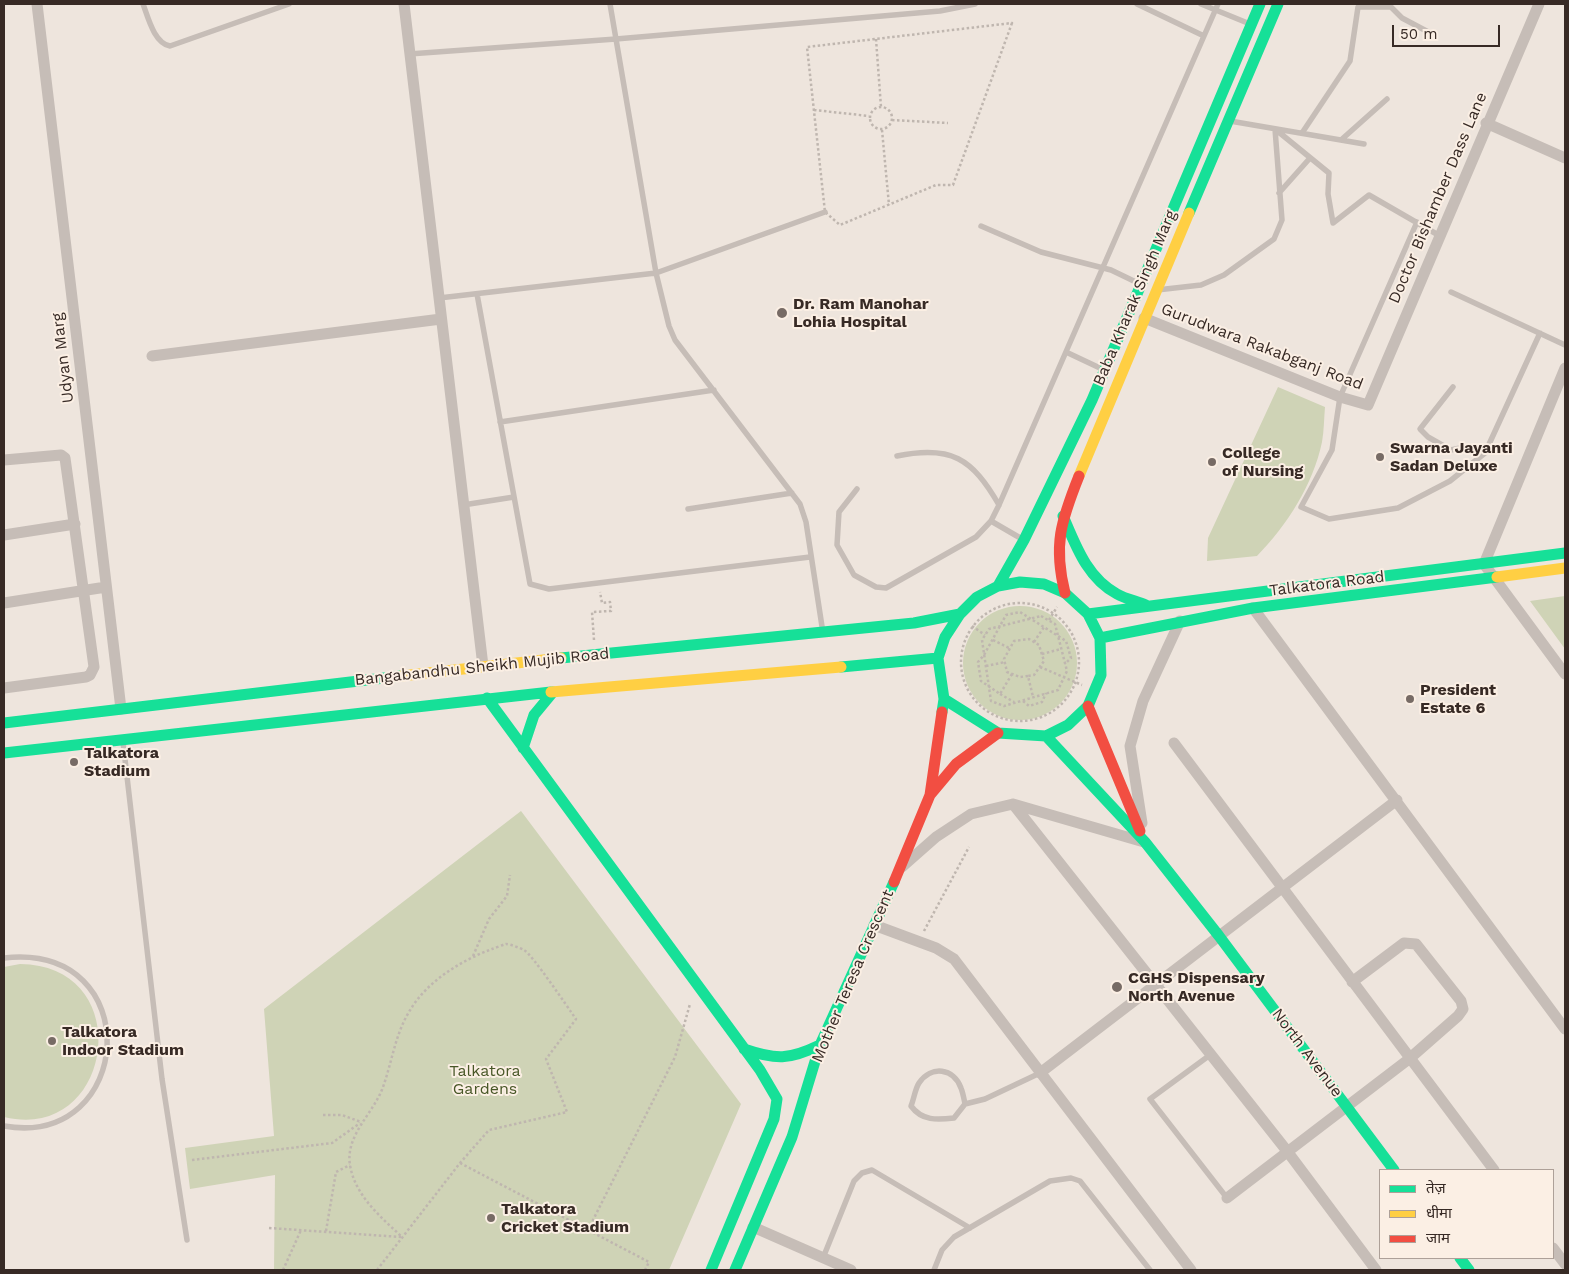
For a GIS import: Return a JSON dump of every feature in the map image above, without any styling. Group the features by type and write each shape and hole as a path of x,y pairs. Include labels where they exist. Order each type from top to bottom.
{"main road":[{"name":"Baba Kharak Singh Marg","path":"998,586 1024,540 1105,370 1260,4"},
{"name":"Baba Kharak Singh Marg","path":"1065,593 1059,569 1058,550 1063,516 1107,404 1278,4"},
{"path":"1063,516 1073,540 1094,576 1116,594 1147,605"},
{"name":"Talkatora Road","path":"1088,614 1565,553"},
{"name":"Talkatora Road","path":"1100,638 1253,608 1565,568"},
{"path":"938,658 945,637 960,614 977,597 998,586 1020,582 1044,584 1065,593 1088,614 1100,638 1102,675 1088,706 1068,725 1046,736 998,733 944,699"},
{"name":"Bangabandhu Sheikh Mujib Road","path":"4,723 483,666 914,623 960,614"},
{"name":"Bangabandhu Sheikh Mujib Road","path":"4,753 487,698 938,658"},
{"name":"Mother Teresa Crescent","path":"735,1270 792,1138 820,1044 899,870 930,795 944,699 938,658"},
{"path":"523,748 534,715 553,692"},
{"path":"487,698 760,1070 777,1098 774,1119 711,1270"},
{"name":"North Avenue","path":"1088,706 1145,842"},
{"name":"Mother Teresa Crescent","path":"930,795 956,764 998,733"},
{"name":"North Avenue","path":"1046,736 1145,842 1219,936 1393,1169"},
{"path":"744,1048 773,1060 798,1056 820,1044"},
{"path":"1461,1259 1469,1270"}],"street":[{"name":"Udyan Marg","path":"37,4 121,709"},
{"path":"404,4 483,666"},
{"name":"Doctor Bishamber Dass Lane","path":"1368,405 1486,123 1539,4"},
{"path":"1486,123 1565,158"},
{"name":"Gurudwara Rakabganj Road","path":"1144,318 1340,396 1368,405"},
{"path":"152,356 441,319"},
{"path":"1565,368 1484,564 1565,674"},
{"path":"4,460 60,455 65,458 75,524 82,591 94,666 90,675 4,688"},
{"path":"4,535 75,524"},
{"path":"4,603 106,587"},
{"path":"1253,608 1565,1029"},
{"path":"899,870 936,837 971,814 1012,804 1145,842 1130,746 1143,701 1180,621"},
{"path":"1174,743 1493,1169"},
{"path":"1040,1073 1397,800"},
{"path":"1012,804 1287,1151 1376,1270"},
{"path":"874,925 918,942 954,959 1191,1270"},
{"path":"1227,1198 1409,1059 1458,1016 1463,1009 1461,1002 1416,944 1410,942 1404,943 1352,982"},
{"path":"753,1227 851,1270"},
{"path":"1554,1249 1565,1264"}],"lane":[{"path":"143,4 157,36 165,45 170,46 289,4"},
{"path":"610,4 656,273 668,326 675,340 800,504 806,522 810,557 824,633"},
{"path":"409,54 616,39 940,11 975,4"},
{"path":"1137,4 1204,36"},
{"path":"1201,4 1251,25"},
{"path":"857,489 839,512 837,545 854,575 876,587 886,588 976,537 991,521 1218,4"},
{"path":"1302,134 1350,61 1358,7 1391,7 1402,18 1434,35"},
{"path":"1341,140 1387,99"},
{"path":"1228,121 1364,144"},
{"path":"1275,129 1329,173 1328,194 1333,223 1369,195 1440,236"},
{"path":"1156,290 1201,285 1224,276 1274,239 1282,220 1275,129"},
{"path":"1280,193 1310,158"},
{"path":"439,298 656,273 825,212"},
{"path":"1417,222 1340,396 1332,450 1300,507 1329,519 1398,508 1450,481 1485,453 1540,333"},
{"path":"981,226 1041,252 1101,269 1111,270 1140,284"},
{"path":"1451,292 1565,345"},
{"path":"477,294 530,584 549,589 810,557"},
{"path":"1066,352 1105,370"},
{"path":"1453,387 1420,429 1428,437 1450,450 1470,446 1485,453"},
{"path":"500,422 714,390"},
{"path":"897,456 923,451 944,452 966,464 986,481 999,505"},
{"path":"688,510 792,493"},
{"path":"464,505 514,497"},
{"path":"991,521 1024,540"},
{"path":"122,740 162,1080 187,1240"},
{"path":"4,958 32,956 59,963 84,980 101,1004 109,1033 107,1062 95,1089 75,1111 48,1125 21,1129 4,1126"},
{"path":"1210,1054 1150,1099 1227,1198"},
{"path":"965,1104 962,1088 956,1079 942,1070 932,1071 919,1083 911,1106 917,1114 935,1120 954,1118 965,1104 985,1099 1040,1073"},
{"path":"823,1258 854,1181 862,1173 872,1170 970,1228"},
{"path":"934,1270 947,1243 1050,1181 1071,1178 1080,1181 1150,1270"}],"path":[{"path":"1012,24 953,185 936,185 840,225 825,212 814,110 807,47 1012,24"},
{"path":"876,39 881,107"},
{"path":"869,116 874,110 881,107 889,109 892,120 882,130"},
{"path":"814,110 869,116"},
{"path":"869,116 872,125 882,130"},
{"path":"892,120 948,123"},
{"path":"882,130 889,205"},
{"path":"592,612 611,610 610,602 602,604 598,583"},
{"path":"1012,603 1038,606 1057,616 1072,632 1079,656 1075,682 1064,701 1047,714 1022,721 1000,717 982,706 968,690 961,664 964,643 975,624 992,610 1012,603"},
{"path":"1014,702 990,689 981,681 978,662 984,655 1006,615 1020,612 1066,641 1071,658 1065,664"},
{"path":"1041,616 1054,624 1067,671 1058,690 1004,706 992,701 982,640 989,629 1030,618 1041,616"},
{"path":"1034,642 1044,628"},
{"path":"1028,639 1034,642 1040,645 1044,661 1034,674 1020,677 1007,672 1005,662 1009,648 1014,641 1028,639"},
{"path":"992,640 1009,648"},
{"path":"1042,654 1061,649"},
{"path":"986,666 1005,662"},
{"path":"1040,667 1063,678"},
{"path":"1000,694 1012,674"},
{"path":"1028,676 1033,697"},
{"path":"1022,700 1029,706 1042,702 1046,693"},
{"path":"918,942 969,847"},
{"path":"473,956 488,919 507,896 510,875"},
{"path":"377,1270 402,1238 460,1163 489,1130 567,1112 546,1059 576,1020 526,951 506,944 473,956 427,989 409,1011 396,1040 382,1089 361,1122 352,1147 350,1165 360,1192 374,1211 402,1238"},
{"path":"588,1230 675,1057 690,1004"},
{"path":"323,1116 342,1115 361,1122"},
{"path":"192,1160 332,1143 361,1122"},
{"path":"460,1163 649,1262 645,1270"},
{"path":"326,1231 336,1172 350,1165"},
{"path":"269,1228 402,1238"},
{"path":"283,1270 301,1230"}],"green space":[{"path":"1278,387 1325,407 1322,442 1312,474 1288,518 1257,556 1207,561 1208,538"},
{"path":"1565,596 1565,649 1530,601"},
{"path":"1020,606 1042,611 1060,623 1072,641 1077,663 1072,685 1060,703 1042,715 1020,720 998,715 980,703 968,685 963,663 968,641 980,623 998,611"},
{"name":"Talkatora Gardens","path":"521,811 741,1104 669,1270 274,1270 275,1175 190,1189 185,1148 274,1136 264,1009"},
{"name":"Talkatora Indoor Stadium","path":"20,964 58,972 83,992 96,1020 98,1051 89,1081 70,1105 41,1118 4,1117 4,967"}],"traffic: fast":[{"path":"998,586 1024,540 1092,400 1260,4"},
{"path":"1189,213 1278,4"},
{"path":"1063,516 1084,560 1098,579 1117,594 1146,605"},
{"path":"1088,614 1565,553"},
{"path":"1100,638 1253,608 1497,577"},
{"path":"942,712 944,699 938,658 945,637 960,614 977,597 998,586 1020,582 1044,584 1065,593 1088,614 1100,638 1101,675 1088,706 1068,725 1046,736 998,733 944,699"},
{"path":"561,658 914,623 960,614"},
{"path":"841,667 938,658"},
{"path":"4,723 401,676"},
{"path":"4,753 551,692"},
{"path":"523,748 534,715 553,692"},
{"path":"487,698 760,1070 777,1099 774,1119 711,1270"},
{"path":"1046,736 1145,842 1219,936 1393,1169"},
{"path":"735,1270 792,1137 820,1045 894,882"},
{"path":"744,1049 774,1057 782,1057 800,1054 820,1045"},
{"path":"1461,1259 1469,1270"}],"traffic: slow":[{"path":"1079,476 1189,213"},
{"path":"1497,577 1565,568"},
{"path":"401,676 561,658"},
{"path":"551,692 841,667"}],"traffic: jam":[{"path":"1065,593 1061,576 1059,547 1063,520 1079,476"},
{"path":"1088,706 1140,831"},
{"path":"894,882 930,795 942,712"},
{"path":"930,795 956,764 998,733"}],"place":[{"name":"Dr. Ram Manohar Lohia Hospital","path":"782,313"},
{"name":"Swarna Jayanti Sadan Deluxe","path":"1380,457"},
{"name":"College of Nursing","path":"1212,462"},
{"name":"President Estate 6","path":"1410,699"},
{"name":"Talkatora Stadium","path":"74,762"},
{"name":"CGHS Dispensary North Avenue","path":"1117,987"},
{"name":"Talkatora Indoor Stadium","path":"52,1041"},
{"name":"Talkatora Cricket Stadium","path":"491,1218"}]}
